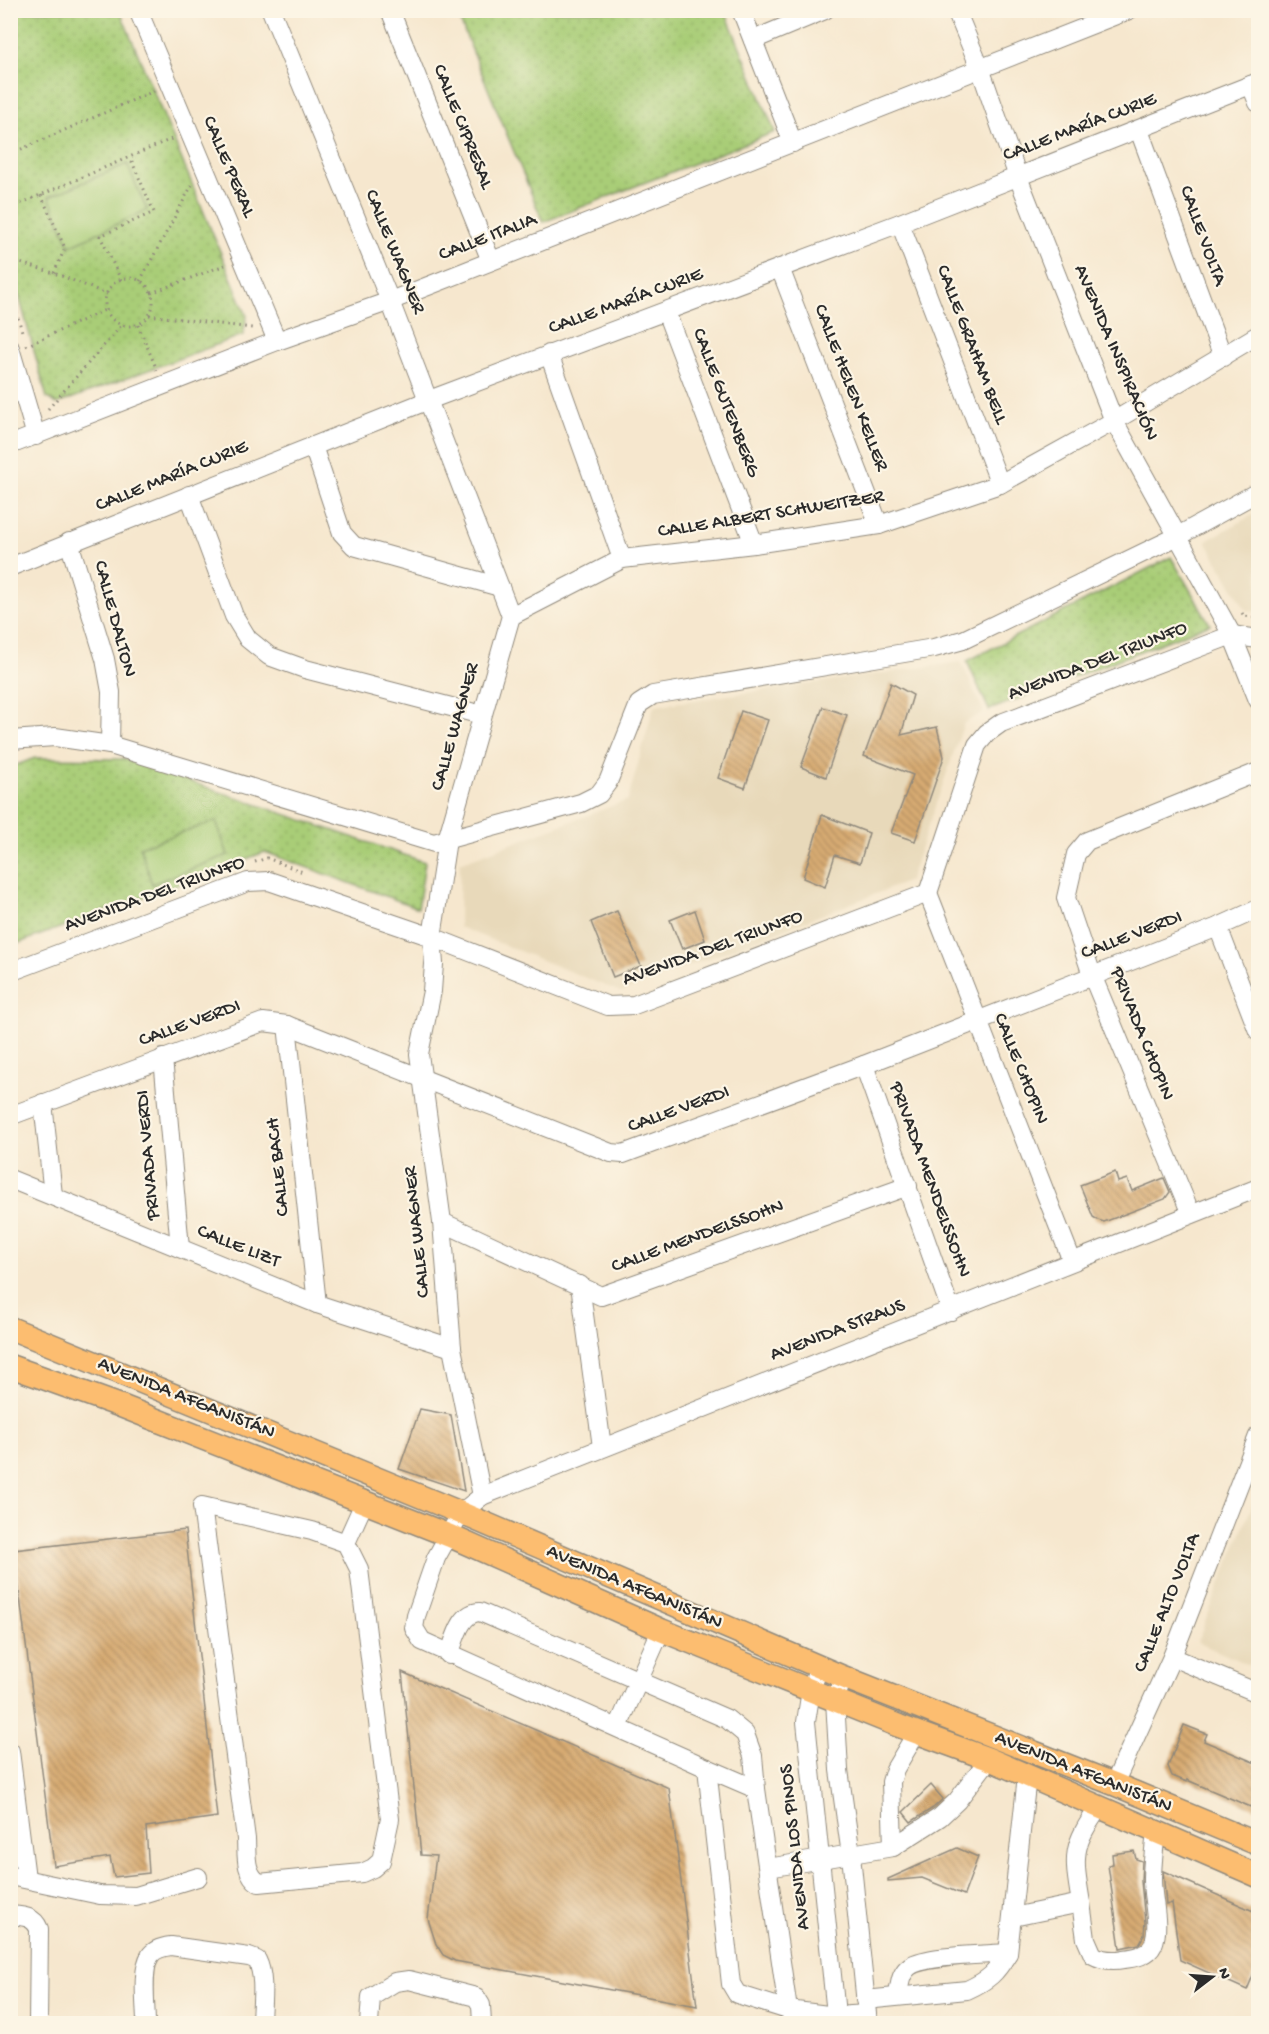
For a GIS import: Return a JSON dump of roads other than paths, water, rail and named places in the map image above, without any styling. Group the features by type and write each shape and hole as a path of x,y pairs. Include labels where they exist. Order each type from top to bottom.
{"main road":[{"name":"AVENIDA AFGANISTÁN","path":"10,1328 460,1513 843,1677 1114,1784 1258,1844"},
{"name":"AVENIDA AFGANISTÁN","path":"10,1366 121,1406 450,1536 661,1630 988,1759 1258,1876"}],"street":[{"name":"CALLE PERAL","path":"138,10 277,341"},
{"name":"CALLE WAGNER","path":"271,10 390,301 512,616 447,840 432,937 435,964 432,992 419,1054 442,1222 452,1348 482,1496"},
{"name":"CALLE CIPRESAL","path":"390,10 491,261"},
{"path":"741,10 793,143"},
{"path":"753,40 825,10"},
{"name":"AVENIDA INSPIRACIÓN","path":"956,10 980,68 1018,177 1114,421 1232,635 1258,700"},
{"name":"CALLE ITALIA","path":"10,445 277,341 390,301 1129,10"},
{"path":"1255,84 1258,103"},
{"name":"CALLE MARÍA CURIE","path":"10,567 429,400 900,223 1255,84"},
{"name":"CALLE VOLTA","path":"1139,130 1222,357"},
{"name":"CALLE GRAHAM BELL","path":"900,223 1000,484"},
{"name":"CALLE HELEN KELLER","path":"780,268 879,525"},
{"name":"CALLE GUTENBERG","path":"666,312 754,544"},
{"name":"CALLE ALBERT SCHWEITZER","path":"512,616 622,559 754,544 879,525 1000,484 1114,421 1258,335"},
{"path":"18,347 36,436"},
{"path":"549,354 622,559"},
{"path":"313,446 342,533 354,546 500,587"},
{"path":"10,740 55,737 110,745 434,843 581,803 599,794 608,782 639,704 653,695 934,648 963,640 1178,536 1258,492"},
{"path":"189,495 234,616 248,639 269,656 305,669 482,715"},
{"name":"CALLE DALTON","path":"69,542 105,659 111,692 110,745"},
{"name":"AVENIDA DEL TRIUNFO","path":"10,972 248,882 269,881 432,937 608,1006 620,1007 645,1001 928,893 977,745 987,733 1001,723 1232,635 1258,639"},
{"name":"PRIVADA CHOPIN","path":"1191,1214 1092,975 1066,898 1076,854 1087,841 1258,772"},
{"name":"CALLE CHOPIN","path":"928,893 1072,1261"},
{"name":"CALLE VERDI","path":"10,1116 264,1022 287,1025 611,1153 623,1154 864,1065 1218,927 1258,909"},
{"path":"1218,927 1258,1031"},
{"name":"CALLE BACH","path":"287,1025 317,1304"},
{"name":"PRIVADA VERDI","path":"163,1058 180,1248"},
{"name":"PRIVADA MENDELSSOHN","path":"864,1065 951,1311"},
{"path":"43,1103 53,1195"},
{"name":"CALLE LIZT","path":"10,1179 317,1304 452,1348"},
{"name":"CALLE MENDELSSOHN","path":"442,1222 601,1296 908,1186"},
{"name":"AVENIDA STRAUS","path":"756,1789 449,1655 422,1641 414,1628 416,1616 436,1558 450,1536 460,1513 482,1496 602,1447 1258,1188"},
{"path":"580,1285 602,1447"},
{"name":"CALLE ALTO VOLTA","path":"1114,1784 1172,1657 1258,1436"},
{"path":"346,1543 364,1503"},
{"path":"202,1506 312,1531 346,1543 359,1569 390,1818 384,1851 381,1861 362,1873 259,1883 251,1876 248,1865 202,1506"},
{"path":"449,1655 463,1620 475,1612 480,1612 727,1719 745,1734 753,1756 788,2010"},
{"path":"618,1727 661,1630"},
{"path":"1172,1657 1258,1693"},
{"name":"AVENIDA LOS PINOS","path":"819,1667 811,1690 806,1722 836,2020"},
{"path":"843,1677 835,1700 839,1770 851,1855 867,2012"},
{"path":"893,1847 891,1782 895,1769 917,1732"},
{"path":"10,1751 18,1877 100,1895 136,1896 198,1877"},
{"path":"768,1868 893,1847 940,1817 957,1801 988,1759"},
{"path":"707,1768 733,1990 740,1997 836,2020 867,2012 898,1995 967,1990 983,1983 997,1972 1008,1953 1027,1776"},
{"path":"1100,1806 1084,1829 1075,1850 1075,1868 1086,1939 1093,1955 1100,1959 1121,1960 1147,1953 1152,1946 1155,1930 1152,1882 1156,1833"},
{"path":"1013,1917 1081,1903"},
{"path":"10,1915 27,1917 37,1923 39,1929 38,2024"},
{"path":"146,2024 146,1966 151,1954 160,1947 171,1946 257,1960 261,1966 262,1978 261,2024"},
{"path":"898,1995 901,1977 910,1966 926,1960 1008,1953"},
{"path":"369,2024 371,1997 395,1982 409,1980 476,1997 481,2005 482,2024"}]}
